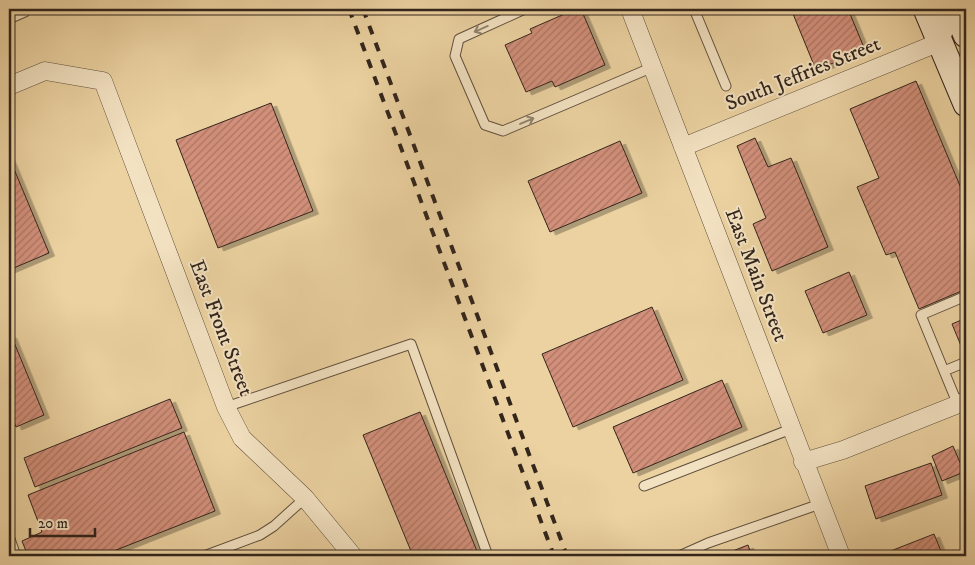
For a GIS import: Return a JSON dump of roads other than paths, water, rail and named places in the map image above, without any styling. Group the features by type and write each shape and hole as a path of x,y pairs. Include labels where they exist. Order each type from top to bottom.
{"main road":[{"path":"926,9 966,104"},
{"path":"955,9 966,35"}],"street":[{"name":"East Main Street","path":"630,9 841,556"},
{"path":"940,42 951,9"},
{"name":"South Jeffries Street","path":"683,147 940,42"},
{"name":"East Front Street","path":"9,86 45,71 102,80 226,407 242,438 305,498 353,556"},
{"path":"804,462 843,450 962,403"}],"lane":[{"path":"9,19 25,12 24,9"},
{"path":"526,9 459,39 455,56 485,125 503,131 653,68"},
{"path":"694,9 726,86"},
{"path":"962,403 944,371 921,315 966,296"},
{"path":"226,407 411,344 488,556"},
{"path":"944,371 966,362"},
{"path":"644,486 791,429"},
{"path":"204,556 260,535 274,526 305,498"},
{"path":"679,556 708,543 820,504"},
{"path":"9,536 16,556"}],"railway":[{"path":"349,9 554,556"},
{"path":"363,9 567,556"}]}
